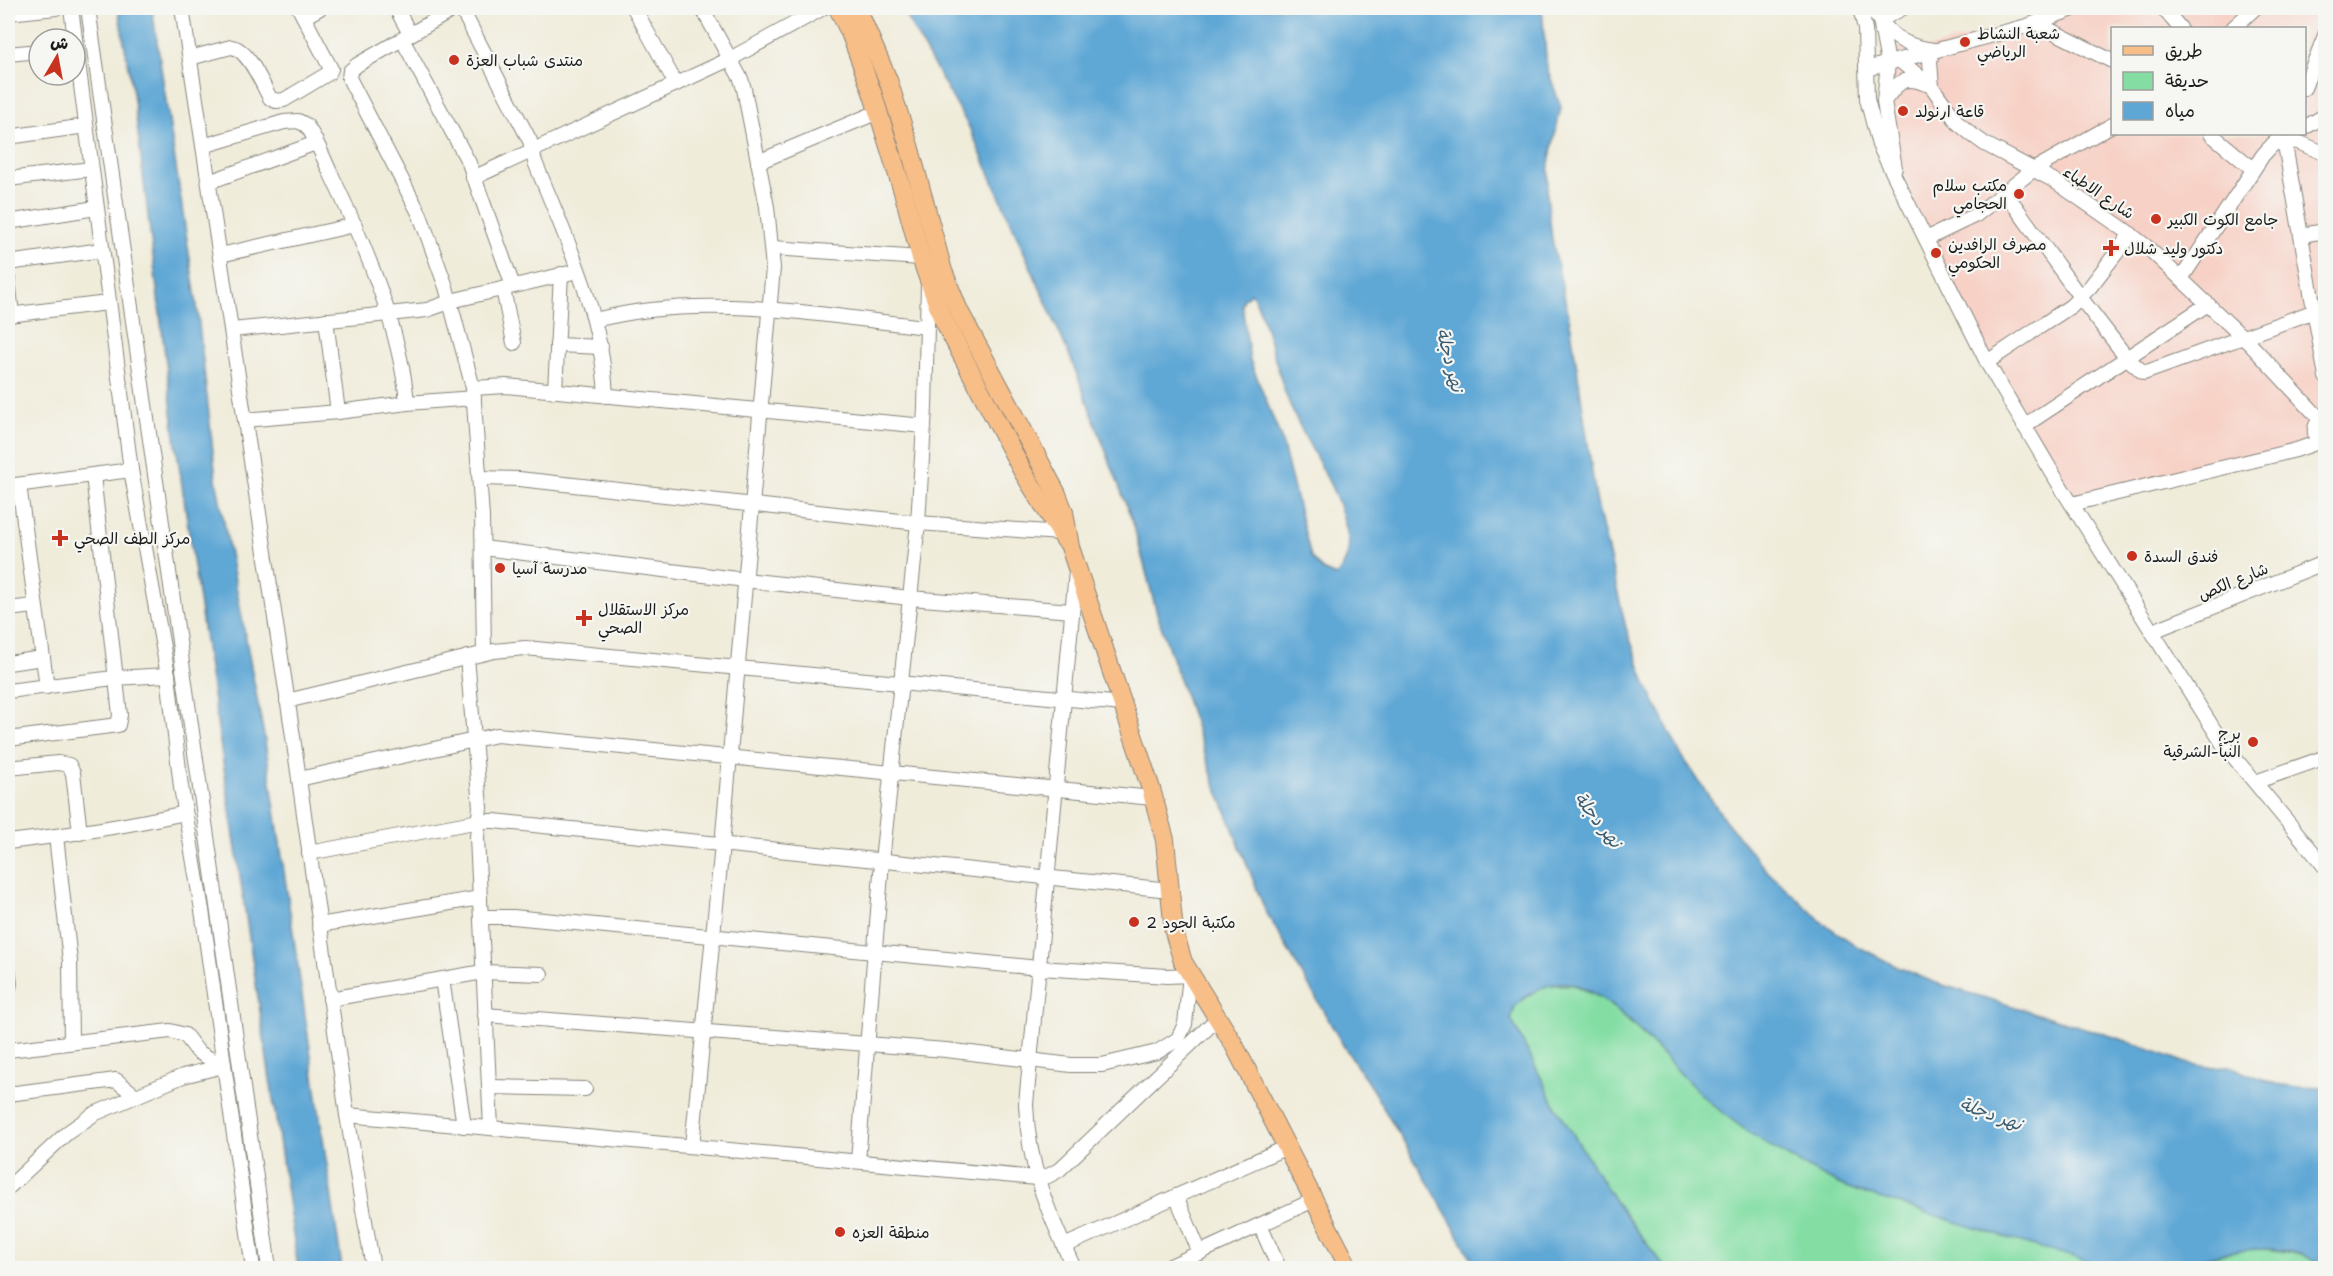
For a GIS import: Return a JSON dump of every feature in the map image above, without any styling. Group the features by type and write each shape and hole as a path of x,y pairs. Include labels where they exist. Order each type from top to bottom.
{"main road":[{"path":"838,8 851,35 878,112 928,282 942,317 1023,472 1065,540 1076,567 1123,704 1165,840 1174,932 1183,962 1233,1043 1349,1269"},
{"path":"857,8 888,80 947,281 959,310 1057,494 1064,512 1065,540"}],"street":[{"path":"8,13 56,8"},
{"path":"71,8 74,27"},
{"path":"88,8 269,1269"},
{"path":"182,8 287,701 346,1115 373,1269"},
{"path":"320,8 301,12 330,64 331,70"},
{"path":"396,8 406,37 469,163 508,288 514,343"},
{"path":"349,73 357,65 459,8 526,132 533,150 535,162 596,320 606,396"},
{"path":"634,8 676,84"},
{"path":"692,1146 771,310 773,248 744,89 702,8"},
{"path":"473,178 730,59 823,8"},
{"path":"1860,8 1865,29 1866,90 1869,112 1879,145 1987,362 2072,504 2223,744 2325,868"},
{"path":"1870,8 1901,41 1912,47 1933,50"},
{"path":"1880,20 1903,8"},
{"path":"1866,69 2036,23 2056,11 2076,8"},
{"path":"2163,8 2179,27"},
{"path":"2234,27 2255,8"},
{"path":"1880,20 1894,61 1884,101 1897,178"},
{"path":"2036,23 2111,60"},
{"path":"2306,83 2325,33"},
{"path":"190,58 231,47 239,49 244,53 270,98 276,101 284,100 331,70"},
{"path":"1884,101 1900,82 1911,79 1932,87 1930,61 1933,50"},
{"path":"8,54 27,52"},
{"name":"شارع الاطباء","path":"1894,61 1932,87 1958,123 1971,134 1985,144 2053,180 2131,234 2242,336 2323,417"},
{"path":"331,70 349,73"},
{"path":"349,73 350,81 420,215 450,302 473,393 483,548 484,653"},
{"path":"81,87 131,470 168,675 185,813 202,910 253,1269"},
{"path":"758,162 878,112"},
{"path":"2306,127 2325,115"},
{"path":"203,146 293,121 306,125 355,225 387,314 403,371 407,403"},
{"path":"1926,239 1976,214 2033,170 2111,125"},
{"path":"8,137 86,126"},
{"path":"2212,135 2253,169"},
{"path":"2285,139 2301,235 2320,309 2325,377"},
{"path":"2181,279 2268,148 2285,139 2325,154"},
{"path":"209,182 316,143"},
{"path":"8,179 91,169"},
{"path":"2005,192 2080,297 2127,358 2144,373 2320,309"},
{"path":"8,222 96,208"},
{"path":"220,255 355,225"},
{"path":"2301,235 2325,231"},
{"path":"1987,362 2071,306 2131,234"},
{"path":"773,248 921,258"},
{"path":"8,263 102,250"},
{"path":"232,330 427,310 450,302 578,271"},
{"path":"555,391 561,274"},
{"path":"8,279 10,315 108,303"},
{"path":"858,1161 882,861 918,523 924,426 928,282"},
{"path":"2024,426 2208,304"},
{"path":"596,320 660,308 689,306 771,310 927,327"},
{"path":"326,320 338,412"},
{"path":"557,345 601,347"},
{"path":"245,420 338,412 473,393 506,386 924,426"},
{"path":"2072,504 2322,444 2314,430 2323,417"},
{"path":"47,687 14,486 131,470"},
{"path":"8,739 118,725 120,716 93,475"},
{"path":"480,478 519,479 1065,540"},
{"path":"142,533 161,528"},
{"path":"483,548 910,598 1072,611"},
{"name":"شارع الكص","path":"2153,631 2325,562"},
{"path":"1074,1269 1047,1210 1037,1178 1029,1150 1026,1104 1076,567"},
{"path":"8,609 34,606"},
{"path":"287,701 484,653 525,648 1123,704"},
{"path":"467,657 479,821 477,837 491,1128"},
{"path":"8,663 43,658"},
{"path":"8,691 114,678 168,675"},
{"path":"298,779 474,739 510,735 1153,798"},
{"path":"2255,782 2325,757"},
{"path":"8,768 50,763 69,765 73,773 80,833"},
{"path":"8,842 80,833 153,821 185,813"},
{"path":"309,853 479,821 1170,890"},
{"path":"56,836 69,950 71,1042"},
{"path":"319,925 480,898"},
{"path":"481,917 513,917 1039,968 1167,976 1191,975 1185,1024 1178,1038 1165,1049 1102,1065 1071,1065 867,1044 485,1015"},
{"path":"8,968 10,984 8,990"},
{"path":"330,999 483,972 542,974"},
{"path":"442,979 464,1126"},
{"path":"346,1115 1037,1178 1048,1176 1059,1170 1218,1018"},
{"path":"8,1050 170,1030 185,1035 198,1052 224,1066"},
{"path":"10,1182 67,1133 94,1114 183,1076 224,1066"},
{"path":"8,1094 116,1080 136,1096"},
{"path":"489,1087 585,1089"},
{"path":"1064,1246 1287,1147"},
{"path":"1176,1196 1200,1253"},
{"path":"1166,1269 1314,1200"},
{"path":"1260,1225 1279,1269"}],"shaded area":[{"path":"2073,8 2325,8 2325,438 2072,504 1987,362 1924,229 1887,125 1886,46 1922,50"}],"green space":[{"path":"1544,985 1574,985 1605,1000 1706,1099 1750,1133 1797,1162 1841,1185 2001,1236 2117,1268 1665,1268 1615,1201 1556,1107 1511,1019 1515,1006"},
{"path":"2254,1248 2300,1255 2326,1266 2325,1268 2153,1268"}],"water":[{"path":"118,8 152,8 197,306 216,479 265,741 342,1268 298,1268 176,445 133,93"},
{"name":"نهر دجلة","path":"901,8 1542,8 1547,68 1561,107 1549,163 1547,195 1552,239 1571,328 1596,499 1626,628 1647,686 1680,753 1725,820 1766,870 1822,922 1857,946 1933,982 2121,1039 2186,1063 2208,1067 2229,1066 2276,1084 2325,1088 2325,1266 2299,1254 2273,1249 2248,1250 2143,1268 2108,1267 1851,1189 1784,1154 1735,1122 1705,1098 1628,1019 1611,1005 1594,993 1576,985 1559,983 1528,996 1515,1006 1511,1019 1556,1107 1615,1201 1665,1268 1477,1268 1265,910 1214,781 1158,617 1133,523 1071,359 969,127","holes":["1251,293 1256,301 1292,410 1329,482 1344,519 1349,548 1342,568 1336,576 1322,570 1311,557 1281,438 1250,360 1242,305 1244,299"]}],"place":[{"name":"شعبة النشاط الرياضي","path":"1965,42"},
{"name":"منتدى شباب العزة","path":"454,60"},
{"name":"قاعة ارنولد","path":"1903,111"},
{"name":"مكتب سلام الحجامي","path":"2019,194"},
{"name":"جامع الكوت الكبير","path":"2156,219"},
{"name":"دكتور وليد شلال","path":"2111,248"},
{"name":"مصرف الرافدين الحكومي","path":"1936,253"},
{"name":"مركز الطف الصحي","path":"60,538"},
{"name":"فندق السدة","path":"2132,556"},
{"name":"مدرسة آسيا","path":"500,568"},
{"name":"مركز الاستقلال الصحي","path":"584,618"},
{"name":"برج النبأ-الشرقية","path":"2253,742"},
{"name":"مكتبة الجود 2","path":"1134,922"},
{"name":"منطقة العزه","path":"840,1232"}]}
